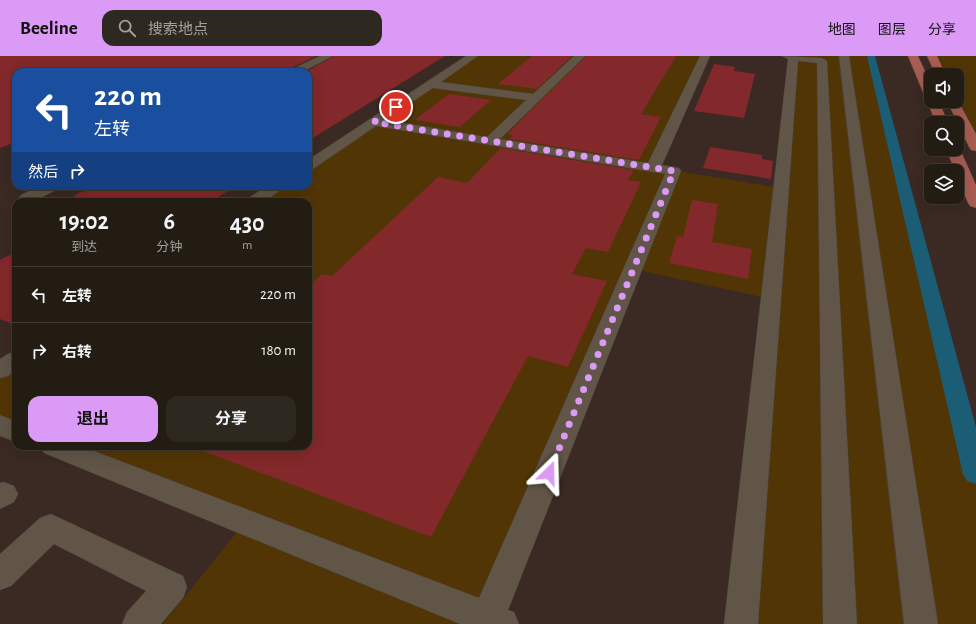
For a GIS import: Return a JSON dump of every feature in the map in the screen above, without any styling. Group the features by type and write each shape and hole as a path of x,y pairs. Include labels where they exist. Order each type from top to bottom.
{"main road":[{"path":"913,56 924,81"},
{"path":"932,56 938,68"},
{"path":"956,108 976,147"},
{"path":"956,156 976,203"}],"lane":[{"path":"302,68 328,56"},
{"path":"312,163 473,56"},
{"path":"490,141 580,56"},
{"path":"653,168 705,56"},
{"path":"844,56 921,624"},
{"path":"741,624 794,93 790,57 822,58 840,624"},
{"path":"430,84 536,98"},
{"path":"63,450 495,621 674,171 374,122"},
{"path":"27,198 44,190"},
{"path":"259,198 271,190"},
{"path":"0,370 12,362"},
{"path":"0,425 12,430"},
{"path":"0,575 52,527 171,587 139,624"}],"shaded area":[{"path":"0,56 976,56 976,624 0,624"},
{"path":"473,56 705,56 653,167 781,188 793,57 787,56 871,56 976,474 976,624 741,624 771,299 633,269 503,624 163,624 245,522 63,450 312,450 312,198 259,198 271,190 312,190 312,163"},
{"path":"932,56 976,56 976,143 960,108 964,108 964,68 938,68"},
{"path":"12,362 12,430 0,425 0,370"}],"building":[{"path":"0,56 316,56 291,68 12,68 12,144 0,148"},
{"path":"334,56 445,56 312,139 312,68"},
{"path":"532,56 572,56 537,89 498,84"},
{"path":"586,56 676,56 641,114 661,117 639,160 510,139 513,135 507,134"},
{"path":"714,64 735,67 734,71 755,74 744,118 694,111"},
{"path":"449,94 491,100 460,127 415,120"},
{"path":"710,147 762,155 762,159 773,161 771,179 703,168"},
{"path":"501,148 634,170 628,180 641,182 608,252 586,248 572,274 607,281 568,367 528,356 431,537 200,450 312,450 312,283 322,274 332,276 438,177 467,183"},
{"path":"86,190 230,190 216,198 81,198 73,196"},
{"path":"692,200 718,204 712,242 752,249 748,279 669,263 677,236 683,237"},
{"path":"12,254 12,324 0,319 0,260"}],"waterway":[{"path":"871,56 976,474"}],"route":[{"path":"396,107 374,122 674,171 549,473"}]}
